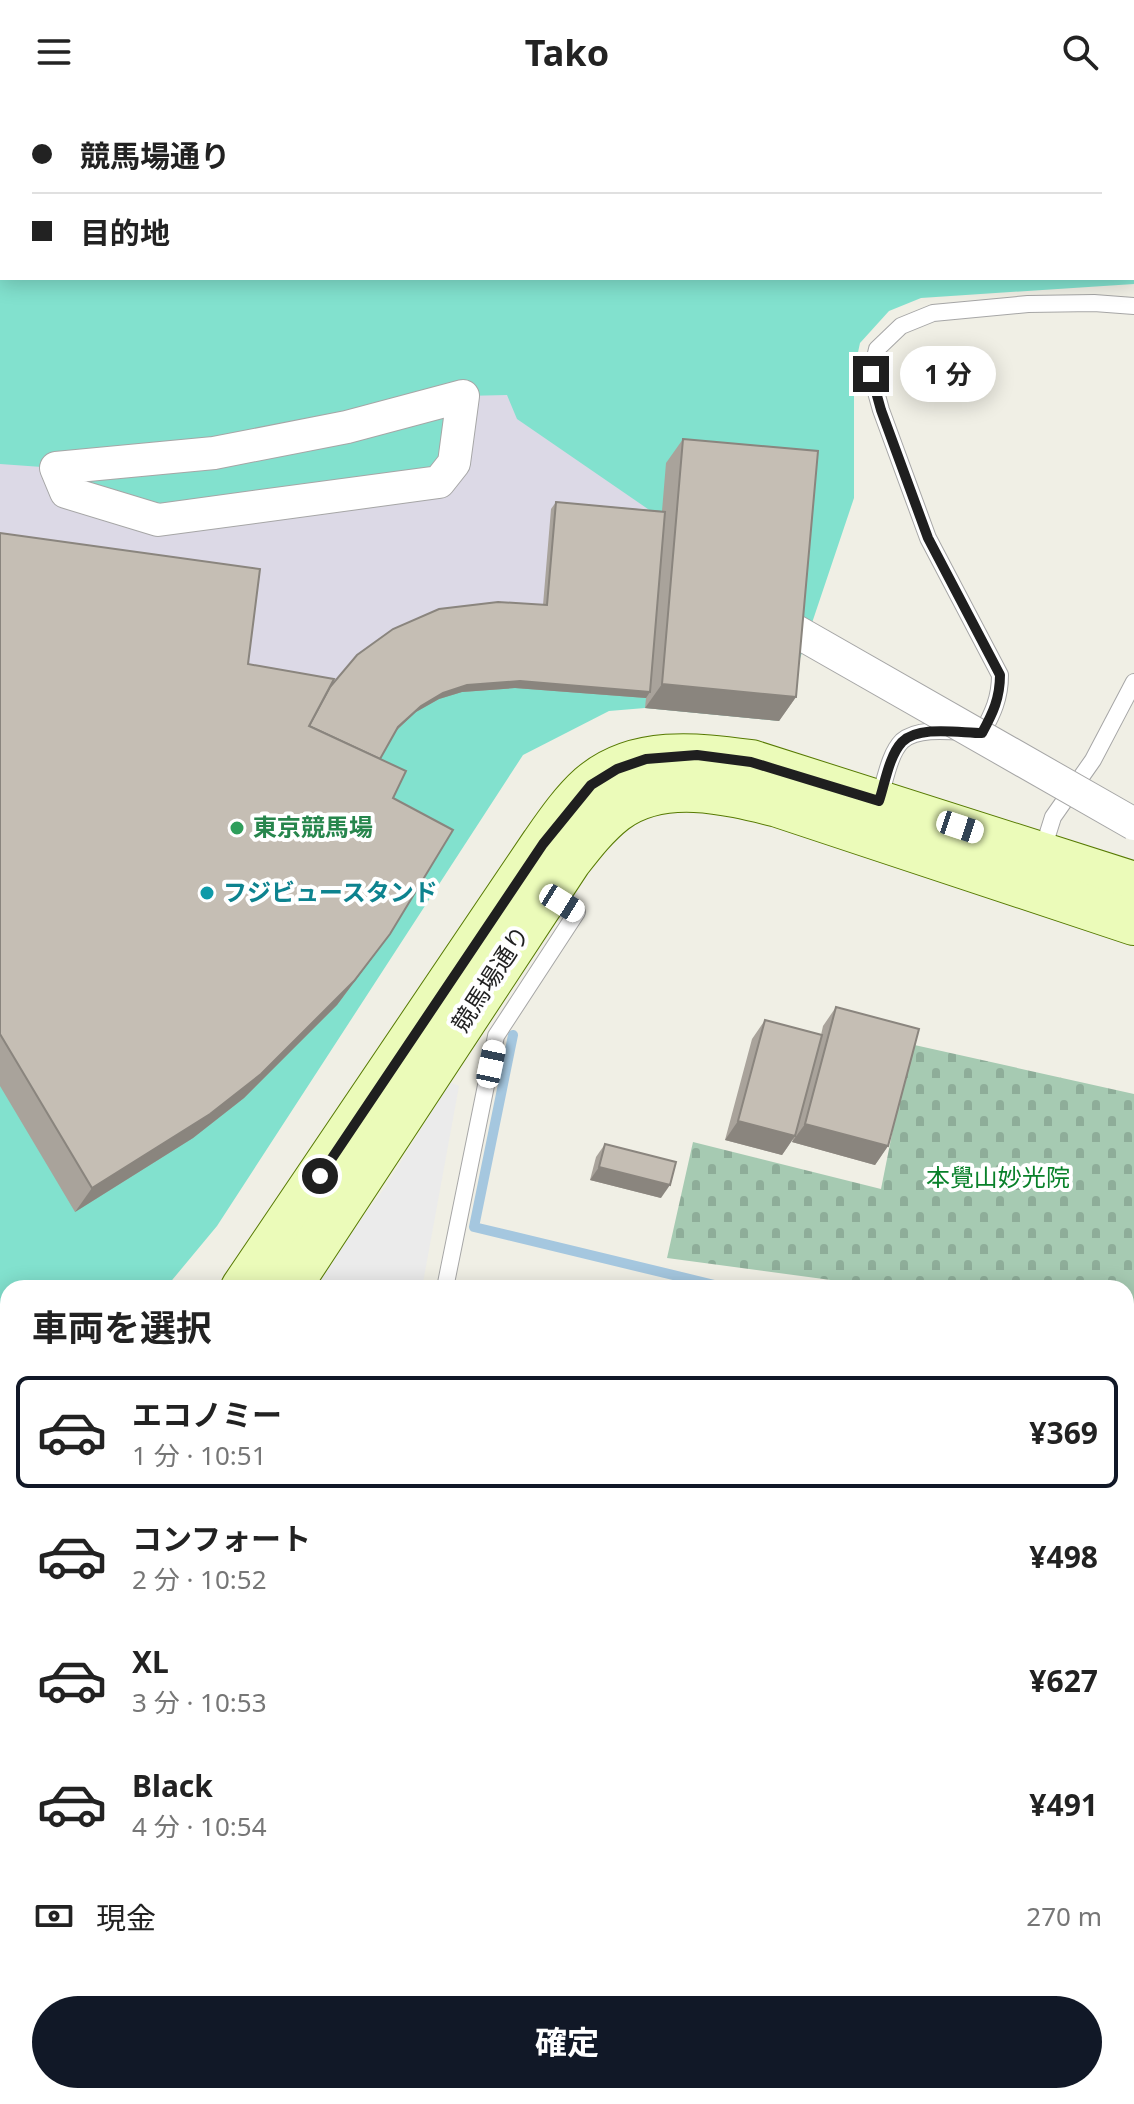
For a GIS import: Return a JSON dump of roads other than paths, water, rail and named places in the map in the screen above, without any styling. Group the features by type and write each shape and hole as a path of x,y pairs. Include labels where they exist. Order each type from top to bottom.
{"street":[{"path":"463,396 454,463 439,482 158,520 66,492 56,468 214,453 347,427 463,396"},
{"path":"787,626 1134,824"},
{"name":"競馬場通り","path":"293,1280 534,885 567,812 591,785 617,769 646,759 697,755 751,762 1134,884"},
{"name":"競馬場通り","path":"249,1280 534,885 617,809 655,793 695,789 778,805 1134,923"}],"lane":[{"path":"879,801 894,753 903,740 923,732 982,733 995,710 1000,692 1000,675 928,538 871,374 877,349 901,326 933,313 1028,304 1134,306"},
{"path":"1042,854 1053,817 1093,760 1134,682"},
{"path":"447,1280 496,1036 577,912 534,885"}],"waterway":[{"path":"513,1035 474,1227 694,1280"}],"place":[{"name":"東京競馬場","path":"237,828"},
{"name":"フジビュースタンド","path":"207,893"}],"park label":[{"name":"本覺山妙光院","path":"998,1178"}]}
